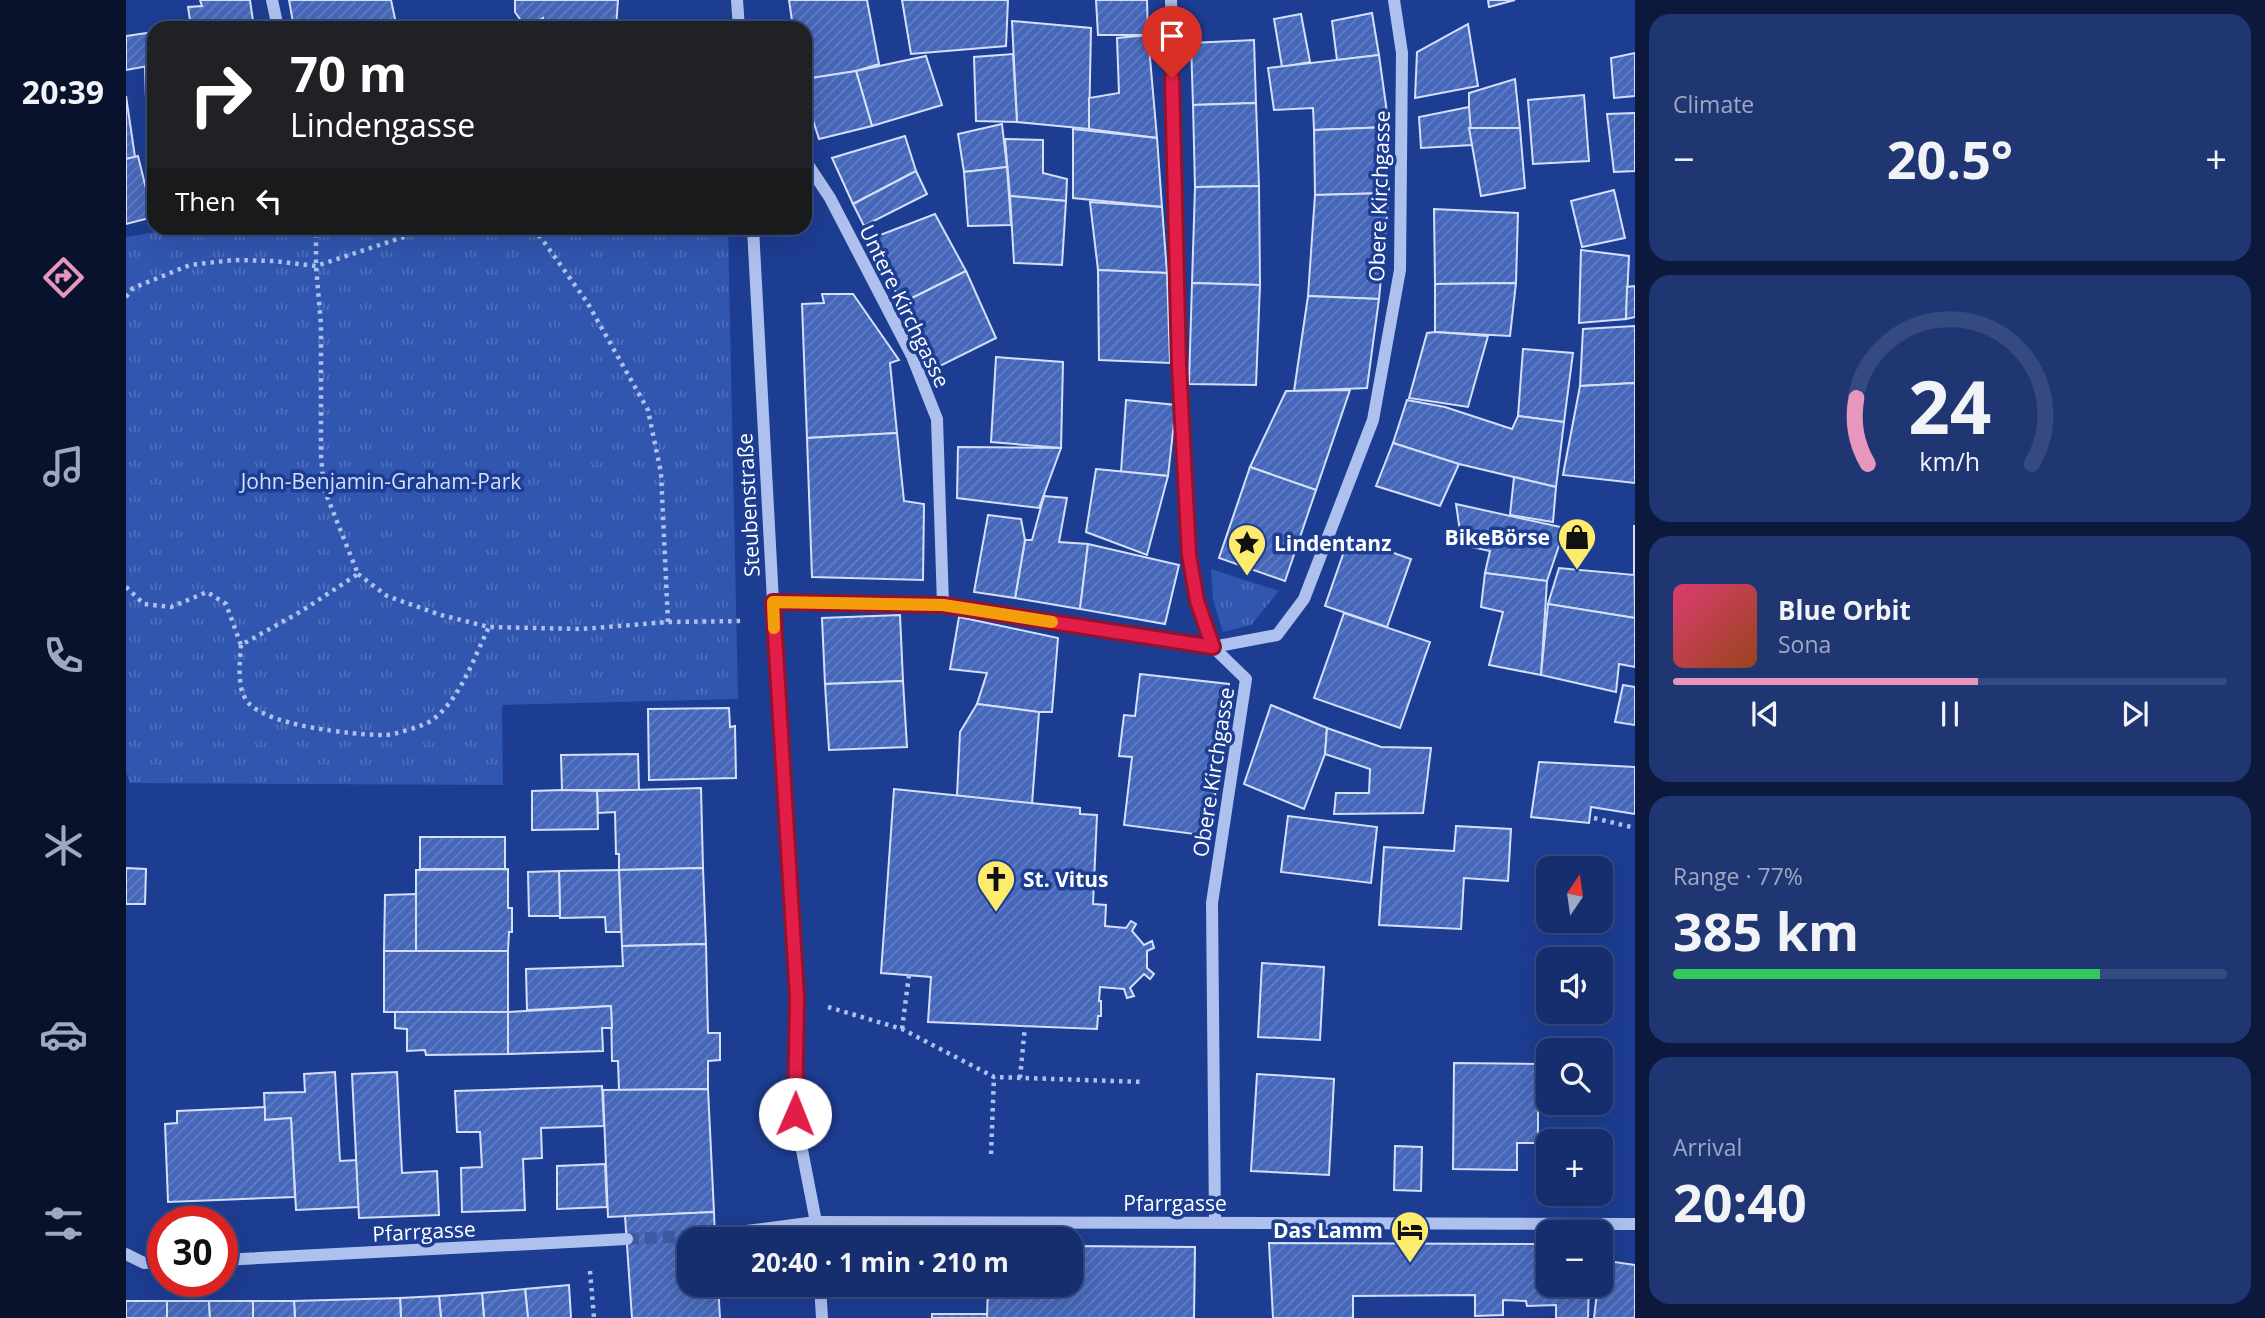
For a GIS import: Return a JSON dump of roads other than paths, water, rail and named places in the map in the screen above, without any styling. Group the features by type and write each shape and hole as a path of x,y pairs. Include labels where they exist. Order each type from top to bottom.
{"street":[{"path":"272,0 276,21"},
{"path":"737,0 738,21"},
{"path":"773,602 943,605 1213,647 1197,601 1189,555 1179,365 1171,0"},
{"name":"Obere Kirchgasse","path":"1213,647 1277,635 1304,599 1373,420 1400,270 1402,53 1394,0"},
{"name":"Untere Kirchgasse","path":"812,171 830,198 912,356 937,419 943,605"},
{"name":"Steubenstraße","path":"753,235 797,997 795,1114 816,1227"},
{"name":"Obere Kirchgasse","path":"1213,647 1246,679 1212,903 1215,1223"},
{"name":"Pfarrgasse","path":"777,1227 816,1222 1635,1224"},
{"name":"Pfarrgasse","path":"238,1259 627,1239"},
{"path":"126,1254 147,1263"},
{"path":"821,1297 822,1318"}],"tunnel":[{"path":"627,1239 677,1237"}],"place":[{"name":"BikeBörse","path":"1577,571"},
{"name":"Lindentanz","path":"1247,577"},
{"name":"St. Vitus","path":"996,913"},
{"name":"Das Lamm","path":"1410,1264"}],"park label":[{"name":"John-Benjamin-Graham-Park","path":"381,481"}]}
